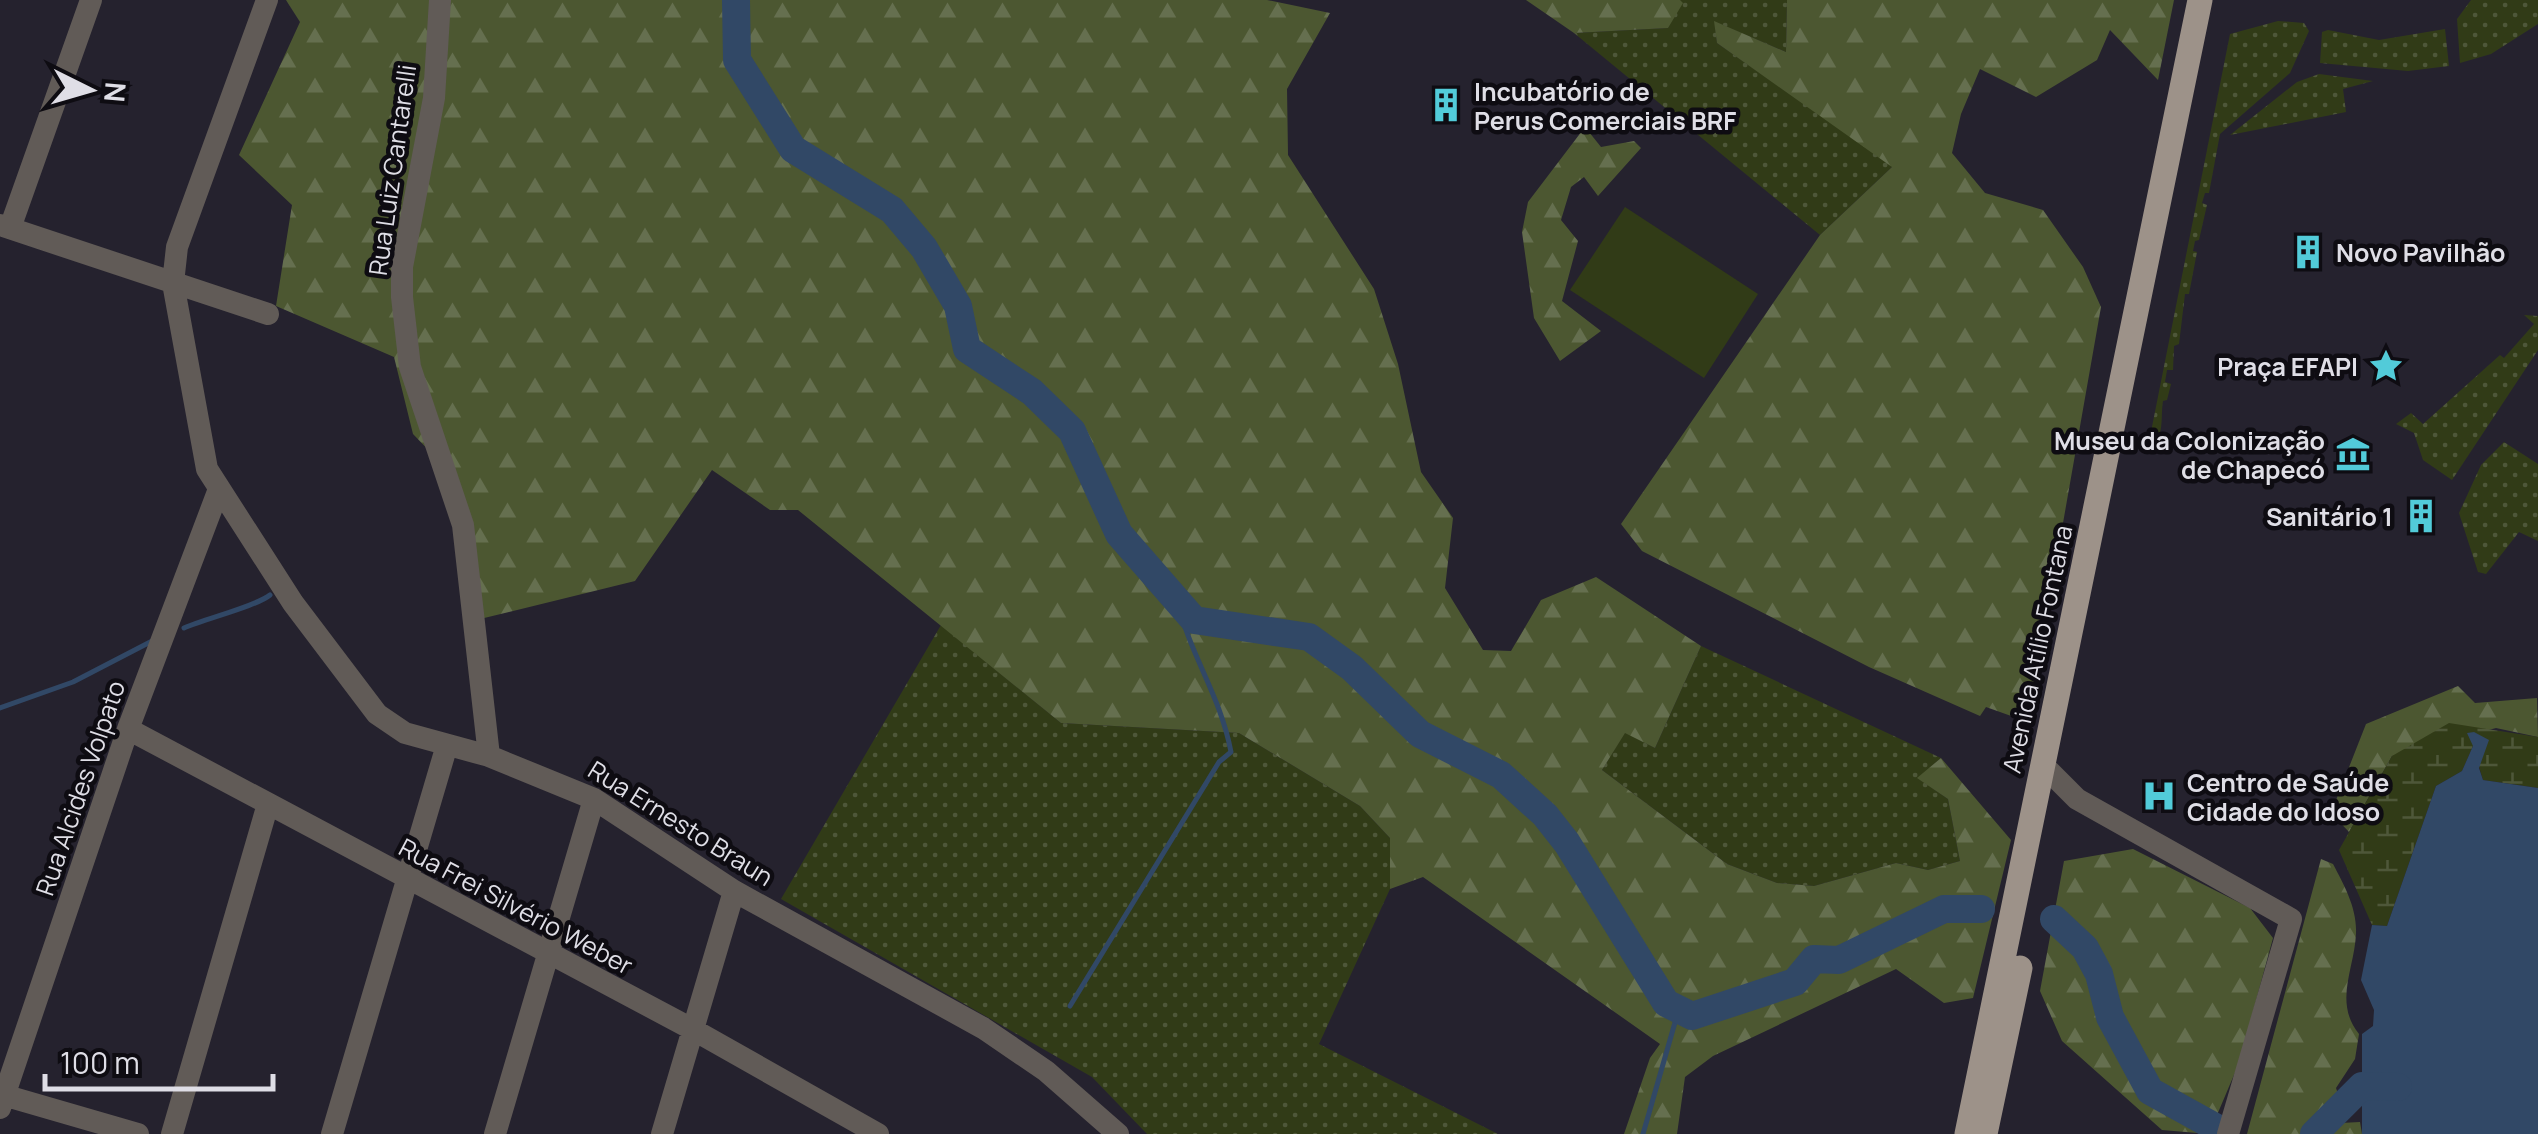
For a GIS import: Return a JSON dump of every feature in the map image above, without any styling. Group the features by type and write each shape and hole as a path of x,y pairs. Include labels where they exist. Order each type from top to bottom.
{"main road":[{"name":"Avenida Atílio Fontana","path":"1986,1134 2051,773 2200,0"},
{"name":"Avenida Atílio Fontana","path":"1967,1134 2051,773 2216,0"}],"street":[{"path":"90,0 5,227 268,314"},
{"path":"173,282 177,247 267,0"},
{"name":"Rua Luiz Cantarelli","path":"440,0 434,98 402,267 402,298 410,367 464,524 489,756"},
{"name":"Rua Ernesto Braun","path":"173,282 207,469 293,603 367,704 405,733 489,756 594,799 734,891 983,1028 1046,1071 1118,1134"},
{"name":"Rua Alcides Volpato","path":"2,1099 128,729 219,489"},
{"name":"Rua Frei Silvério Weber","path":"128,729 547,956 692,1029 878,1134"},
{"path":"332,1134 447,746"},
{"path":"2051,773 2077,799 2291,919 2228,1134"},
{"path":"494,1134 594,799"},
{"path":"172,1134 268,804"},
{"path":"662,1134 734,891"},
{"path":"2,1099 138,1134"}],"green space":[{"path":"286,0 1267,0 1330,13 1287,89 1288,155 1374,289 1398,364 1421,472 1453,518 1445,588 1483,650 1511,651 1541,600 1596,577 1701,646 1655,748 1625,733 1602,770 1727,864 1777,883 1814,886 1896,863 1928,870 1960,861 1948,799 1917,778 1941,758 2011,840 1973,998 1944,1003 1896,969 1713,1056 1685,1077 1677,1134 1624,1134 1650,1058 1660,1044 1423,877 1390,889 1390,838 1360,806 1239,733 1061,723 798,510 770,510 712,470 635,581 480,619 439,461 413,434 394,357 276,306 292,205 239,155 300,22"},
{"path":"1526,0 1683,3 1668,28 1574,33"},
{"path":"1680,0 1787,0 1786,52 1715,22 1717,43 1893,166 1820,235 1574,33 1668,28"},
{"path":"1787,0 2174,0 2158,80 2110,30 2097,60 2036,97 1980,69 1961,114 1952,153 1985,193 2043,210 2083,267 2101,307 2028,722 1986,707 1980,716 1869,667 1642,551 1621,524 1820,235 1892,167 1717,43 1714,21 1786,52"},
{"path":"2471,0 2538,0 2538,24 2491,54 2460,63 2457,19"},
{"path":"2278,21 2304,23 2309,31 2290,73 2220,134 2209,193 2205,193 2202,203 2207,205 2199,240 2195,241 2193,251 2197,252 2189,294 2185,294 2179,344 2174,346 2173,370 2167,370 2165,382 2171,384 2167,400 2163,401 2160,435 2147,452 2230,34"},
{"path":"2445,29 2449,66 2408,71 2320,63 2322,32 2328,30 2379,40"},
{"path":"2319,74 2373,81 2343,89 2346,112 2230,135 2297,82"},
{"path":"1585,127 1601,147 1634,141 1641,148 1598,196 1584,177 1571,187 1561,220 1578,241 1562,301 1601,331 1560,361 1534,318 1522,232 1528,202"},
{"path":"1625,207 1758,294 1704,378 1570,290"},
{"path":"2524,315 2538,316 2538,350 2452,480 2423,460 2414,433 2396,424 2411,413 2423,424 2500,355 2504,358 2534,324"},
{"path":"2504,442 2538,464 2538,541 2519,532 2486,574 2478,572 2459,513 2481,465"},
{"path":"941,625 1061,723 1239,733 1360,806 1390,838 1390,889 1319,1044 1498,1134 1147,1134 1092,1077 781,899"},
{"path":"1701,646 1941,758 1918,778 1948,799 1960,861 1928,870 1896,863 1814,886 1777,883 1727,864 1602,770 1625,732 1655,748"},
{"path":"2458,686 2475,703 2537,698 2538,737 2496,728 2392,756 2349,832 2331,813 2366,724"},
{"path":"2449,723 2538,737 2538,788 2483,780 2473,746 2462,771 2436,786 2387,926 2372,925 2339,850 2392,756"},
{"path":"2133,849 2250,908 2273,938 2239,1063 2209,1134 2162,1130 2062,1041 2040,991 2064,861"},
{"path":"2321,859 2333,864 2349,897 2356,924 2346,997 2351,1022 2359,1034 2355,1059 2336,1088 2343,1109 2341,1123 2360,1122 2362,1134 2247,1134"}],"water":[{"path":"2474,732 2489,740 2479,768 2483,780 2538,788 2538,1134 2362,1134 2362,1034 2373,1026 2374,1010 2361,980 2372,925 2387,926 2436,786 2462,771 2473,746 2467,733"}],"waterway":[{"path":"736,0 737,60 793,149 892,210 924,248 958,306 967,349 1032,392 1072,431 1119,534 1194,620 1309,637 1352,668 1420,734 1501,775 1545,815 1567,843 1666,1003 1692,1016 1795,982 1814,959 1839,960 1944,909 1981,909"},
{"path":"184,628 270,595"},
{"path":"1070,1006 1219,762 1231,752 1220,712 1177,600"},
{"path":"0,708 73,682 156,639"},
{"path":"2054,919 2085,948 2099,974 2110,1017 2150,1091 2215,1127"},
{"path":"1643,1134 1678,1012"},
{"path":"2314,1134 2362,1086 2398,1087"}],"place":[{"name":"Incubatório de Perus Comerciais BRF","path":"1446,105"},
{"name":"Novo Pavilhão","path":"2308,252"},
{"name":"Praça EFAPI","path":"2386,366"},
{"name":"Museu da Colonização de Chapecó","path":"2353,454"},
{"name":"Sanitário 1","path":"2421,516"},
{"name":"Centro de Saúde Cidade do Idoso","path":"2159,796"}]}
